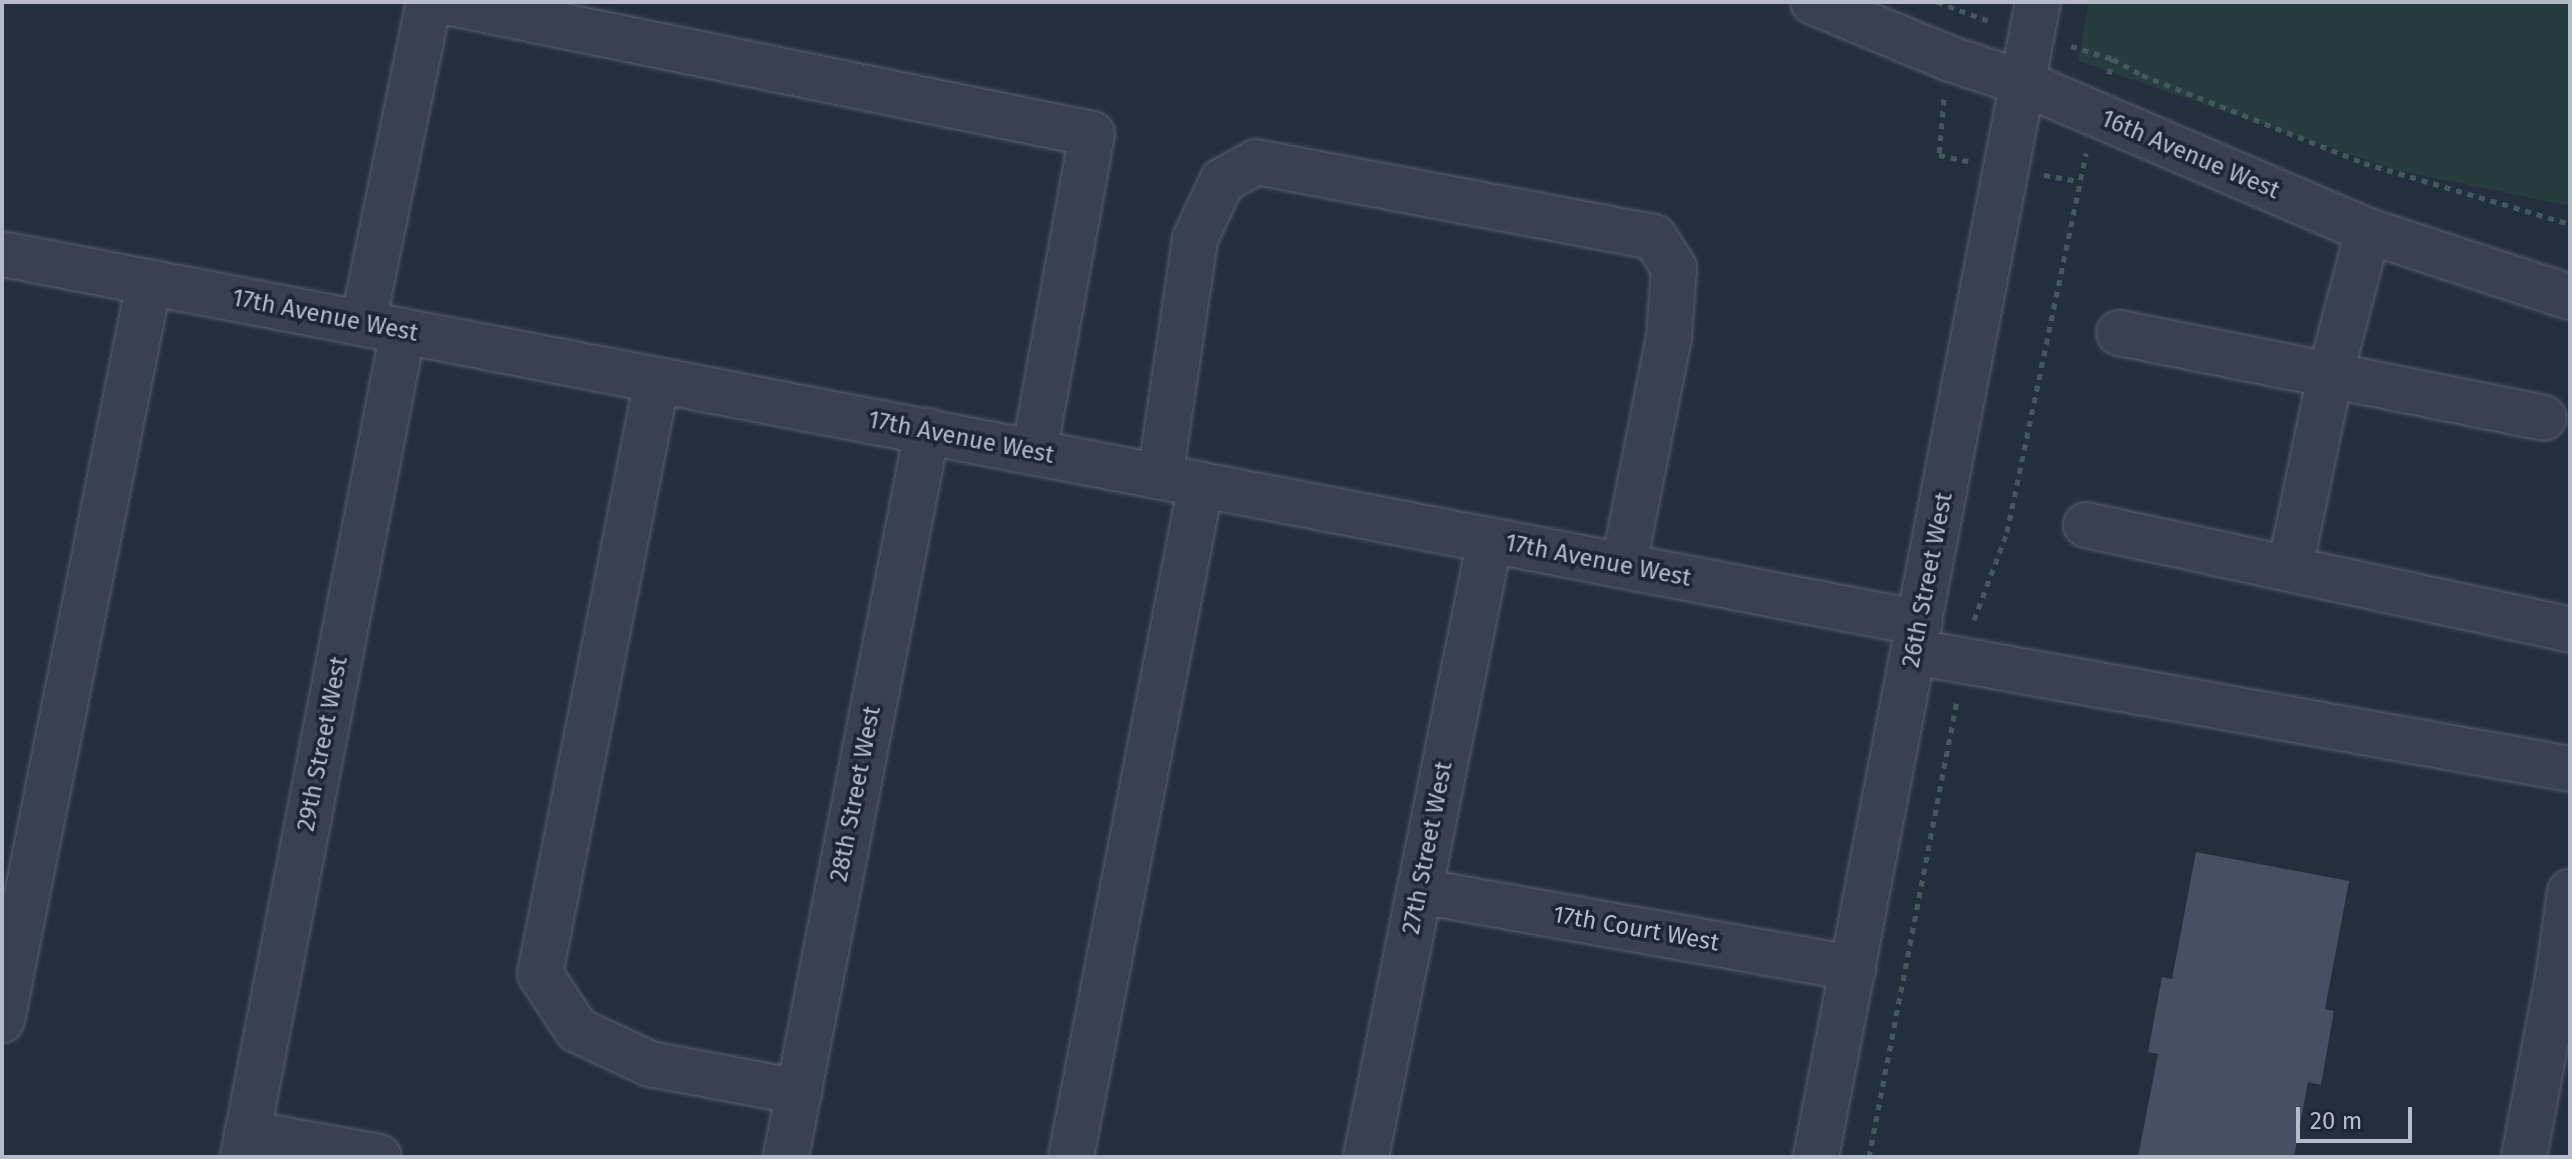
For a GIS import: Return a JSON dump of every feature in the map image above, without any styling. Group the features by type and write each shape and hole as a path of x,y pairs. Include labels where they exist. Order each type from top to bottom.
{"street":[{"name":"29th Street West","path":"245,1145 383,327 429,2"},
{"path":"446,2 1092,134 1034,452"},
{"name":"16th Avenue West","path":"1813,2 1948,58 2023,83 2368,231 2570,297"},
{"name":"26th Street West","path":"1816,1157 2038,2"},
{"path":"1071,1157 1181,481 1195,239 1222,181 1256,162 1654,237 1674,268 1669,337 1624,565"},
{"path":"2290,568 2330,376 2368,231"},
{"name":"17th Avenue West","path":"2,254 1624,565 1918,637 2570,769"},
{"path":"2,1020 149,282"},
{"path":"2119,333 2544,418"},
{"path":"657,380 540,974 577,1030 650,1064 799,1092"},
{"name":"28th Street West","path":"786,1157 927,431"},
{"path":"2086,525 2570,630"},
{"name":"27th Street West","path":"1366,1157 1490,540"},
{"name":"17th Court West","path":"1419,891 1853,968"},
{"path":"2524,1157 2565,972 2570,892"},
{"path":"245,1145 379,1157"}],"path":[{"path":"1937,2 1952,10 1953,2"},
{"path":"2113,59 2142,75 2364,163 2570,224"}],"green space":[{"path":"2089,2 2570,2 2570,206 2392,169 2078,61"}],"building":[{"path":"2196,852 2349,881 2325,1009 2334,1011 2321,1085 2308,1082 2294,1157 2138,1157 2158,1054 2148,1052 2162,977 2172,979"}]}
